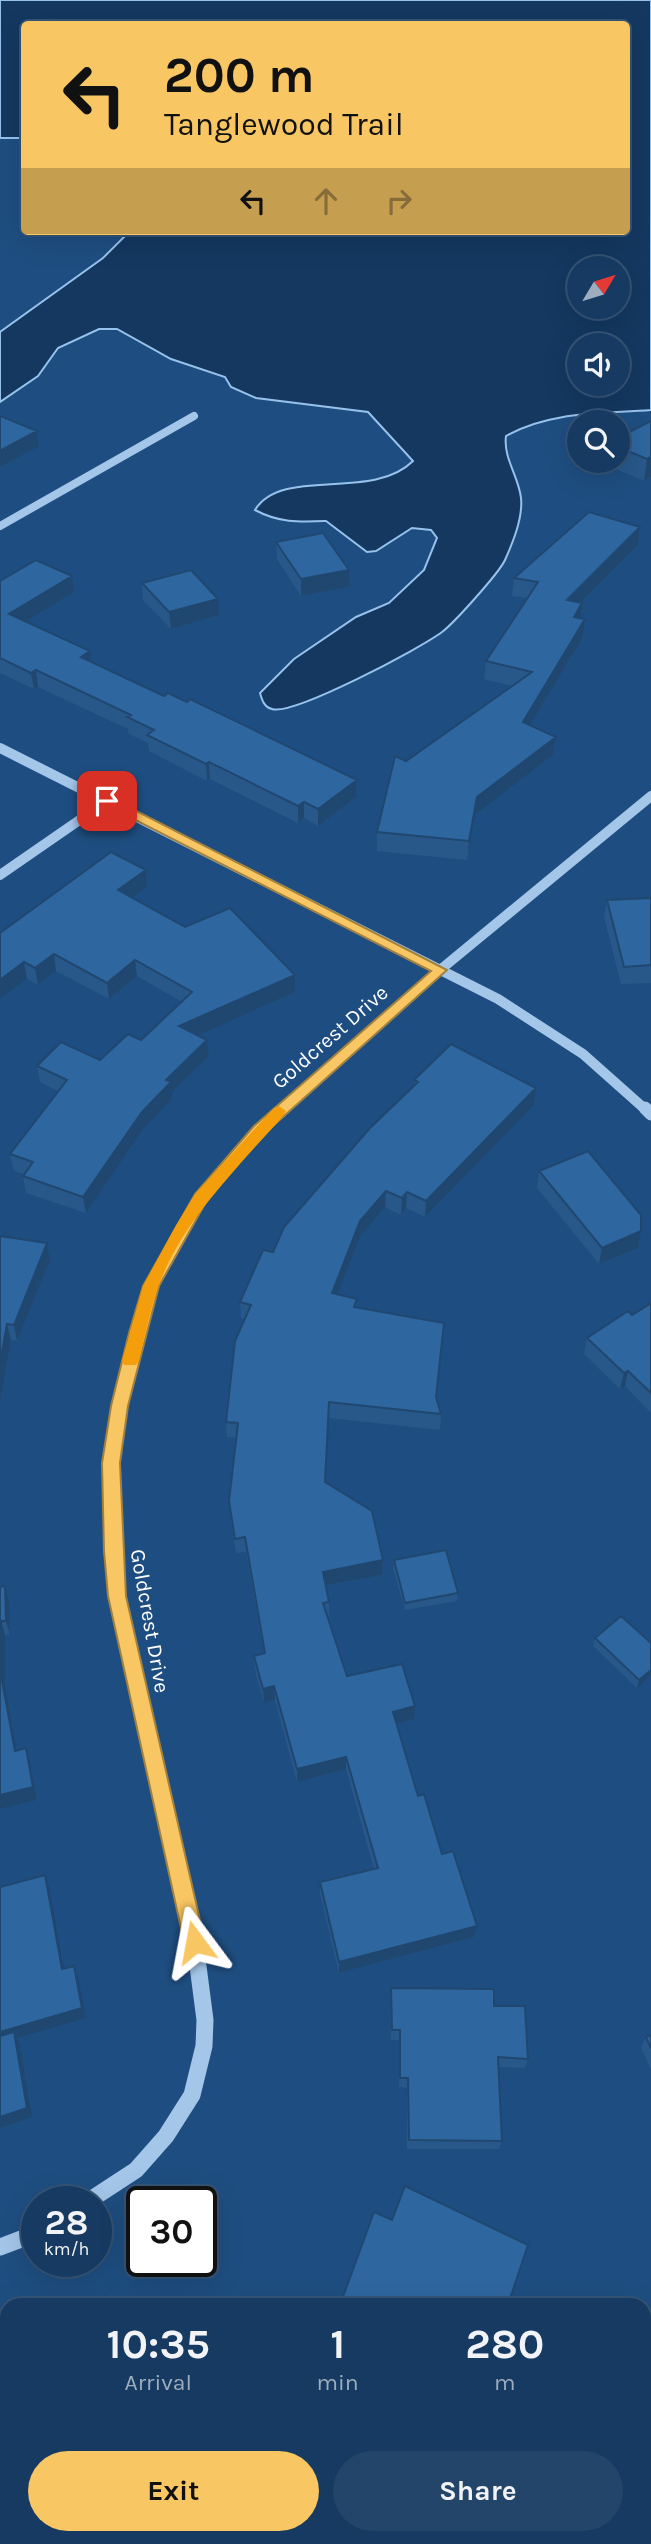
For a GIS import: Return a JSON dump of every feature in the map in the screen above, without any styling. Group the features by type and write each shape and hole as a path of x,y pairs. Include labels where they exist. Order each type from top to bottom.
{"street":[{"path":"0,526 194,416"},
{"path":"0,748 498,999 583,1054 651,1114"},
{"name":"Goldcrest Drive","path":"111,2186 136,2170 166,2136 192,2095 204,2046 205,2020 195,1942 116,1583 111,1529 111,1463 120,1406 151,1286 201,1198 259,1130 440,970 651,796"},
{"path":"0,875 107,801"},
{"path":"0,2247 21,2239"}],"water":[{"path":"0,0 651,0 651,410 567,410 567,417 540,422 506,436 507,452 521,498 519,522 514,538 505,560 494,575 476,598 442,632 410,652 329,692 284,708 269,708 260,693 294,659 356,617 389,603 424,570 437,538 431,530 412,528 376,551 367,552 326,521 281,519 255,510 268,497 285,490 375,480 396,473 413,461 368,412 256,398 231,387 225,377 171,359 117,329 99,329 58,348 38,376 0,402 0,332 103,258 126,235 630,235 630,21 21,21 21,138 0,138"}],"building":[{"path":"0,416 37,431 0,451"},
{"path":"651,421 651,457 647,459 630,452 630,432"},
{"path":"589,512 640,527 567,600 582,603 574,617 585,619 523,722 556,737 477,797 469,841 377,832 395,756 406,761 532,672 486,661 538,582 514,578"},
{"path":"323,533 349,570 301,579 276,542"},
{"path":"36,560 72,576 9,614 90,651 81,657 164,696 168,693 187,702 190,699 357,780 318,809 304,802 298,806 147,735 154,730 127,717 131,715 36,670 31,673 0,658 0,581"},
{"path":"191,570 218,599 169,612 142,583"},
{"path":"111,852 146,870 118,890 185,927 230,908 295,975 179,1026 207,1040 166,1080 171,1082 142,1112 83,1197 23,1176 33,1162 10,1154 67,1080 37,1066 61,1042 100,1060 128,1034 141,1040 192,992 135,960 107,983 54,954 35,968 24,962 0,980 0,933"},
{"path":"651,898 651,965 624,967 607,900"},
{"path":"451,1044 536,1088 426,1201 407,1192 402,1198 386,1191 360,1221 332,1293 357,1299 354,1307 444,1323 436,1397 441,1414 329,1402 325,1482 372,1511 383,1560 323,1572 329,1602 323,1603 347,1676 402,1664 415,1706 393,1712 418,1796 424,1794 442,1854 453,1851 477,1926 339,1962 320,1882 378,1868 346,1757 297,1769 274,1686 263,1689 254,1656 265,1653 245,1537 235,1539 229,1501 238,1423 226,1422 235,1341 251,1305 240,1302 263,1250 273,1252 284,1227 370,1128 418,1082 414,1080"},
{"path":"588,1151 641,1215 641,1231 602,1248 539,1171"},
{"path":"0,1236 47,1243 14,1325 7,1324 0,1363"},
{"path":"651,1303 651,1393 628,1371 624,1373 587,1338 628,1311 632,1315"},
{"path":"446,1550 458,1593 405,1603 394,1560"},
{"path":"5,1586 6,1621 1,1621 0,1670 0,1587"},
{"path":"621,1616 651,1643 651,1670 639,1680 595,1638"},
{"path":"0,1670 15,1751 26,1748 33,1787 0,1795"},
{"path":"45,1875 62,1969 74,1966 82,2008 0,2032 0,1887"},
{"path":"391,1988 494,1989 494,2006 525,2006 528,2059 498,2057 502,2141 409,2140 408,2078 400,2078 400,2030 392,2030"},
{"path":"14,2032 27,2108 0,2117 0,2036"},
{"path":"651,2035 651,2048 646,2037"},
{"path":"405,2186 528,2245 510,2298 342,2298 374,2212 392,2220"}],"slow traffic":[{"path":"130,1361 151,1286 180,1231 201,1198 259,1130 279,1111"}],"route":[{"path":"107,801 440,970 259,1130 201,1198 151,1286 137,1333 120,1406 111,1463 111,1529 117,1596 195,1942"}]}
